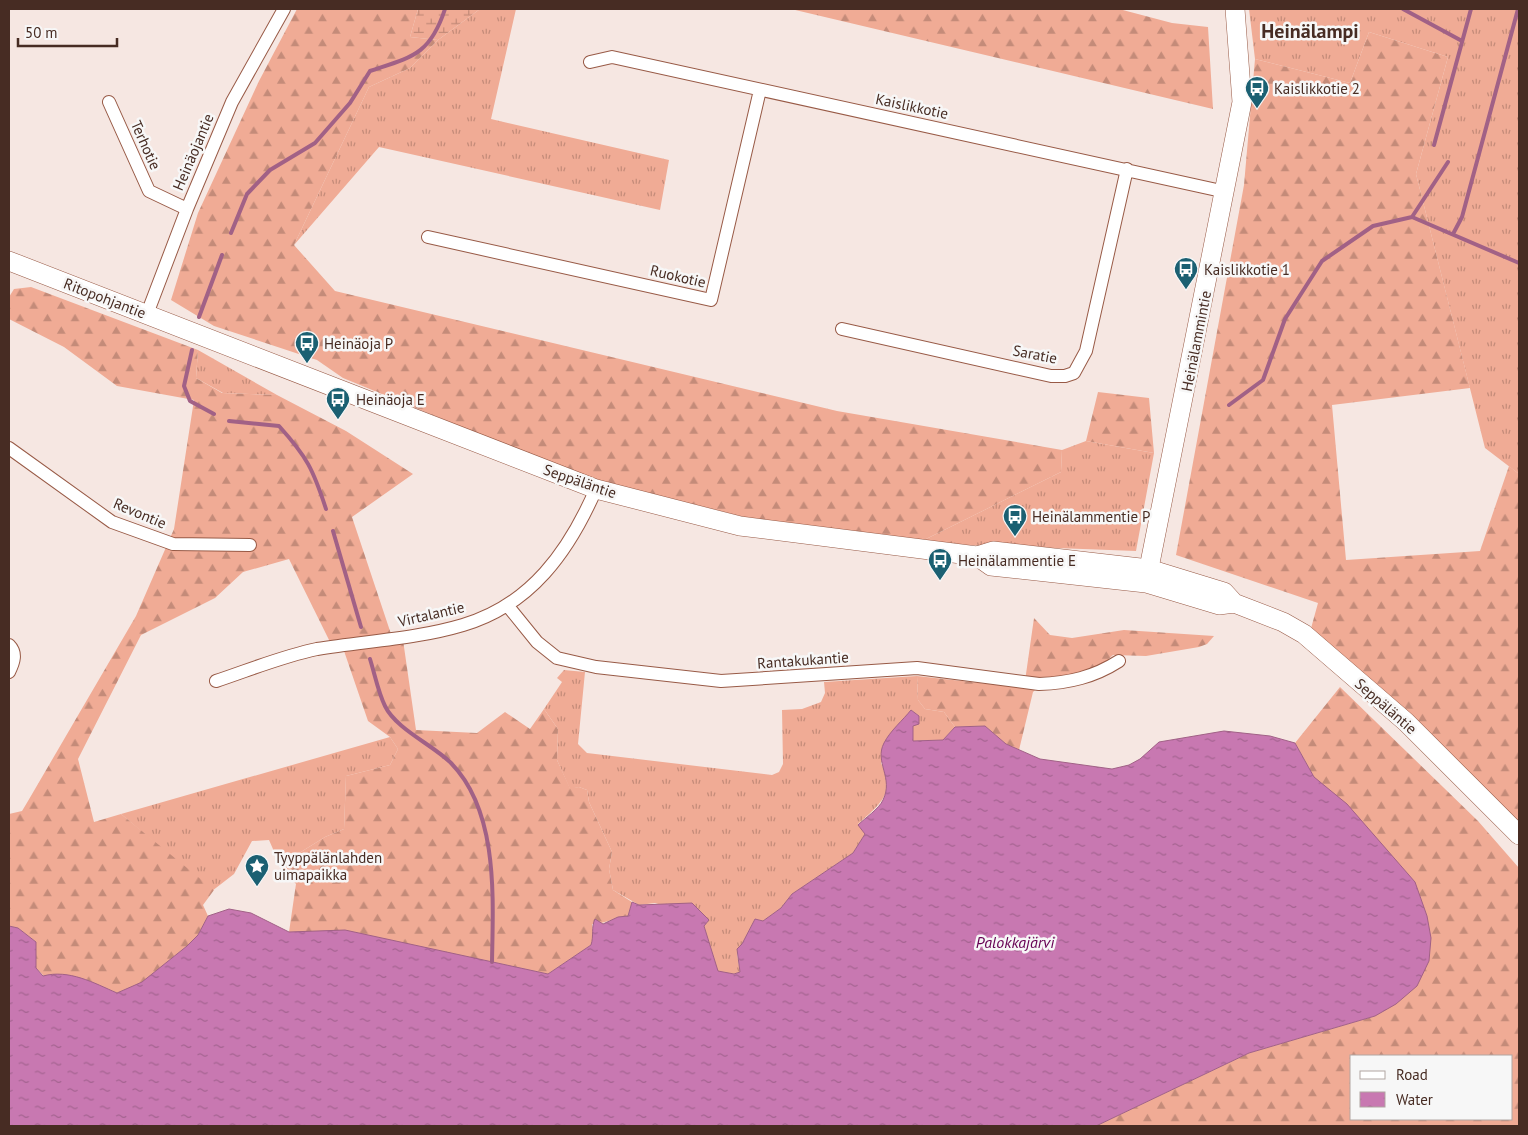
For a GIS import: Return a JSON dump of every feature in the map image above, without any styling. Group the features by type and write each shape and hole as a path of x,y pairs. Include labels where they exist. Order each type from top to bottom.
{"main road":[{"name":"Heinälammintie","path":"1148,576 1226,192 1242,102 1235,9"},
{"name":"Ritopohjantie","path":"9,262 201,335"},
{"name":"Seppäläntie","path":"201,335 596,490 740,526 977,556 993,551 1148,576 1224,592 1234,603 1282,622 1304,634 1406,722 1519,836"}],"street":[{"name":"Heinäojantie","path":"147,314 186,209 232,102 284,9"},
{"name":"Kaislikkotie","path":"590,62 612,57 1226,192"},
{"name":"Ruokotie","path":"428,237 711,300 760,90"},
{"name":"Terhotie","path":"109,102 149,191 186,209"},
{"name":"Saratie","path":"842,329 1051,376 1065,376 1074,373 1086,351 1127,170"},
{"name":"Revontie","path":"9,448 112,522 173,544 250,545"},
{"name":"Virtalantie","path":"216,681 305,652 400,638 464,625 507,605 531,587 559,558 575,534 596,490"},
{"name":"Rantakukantie","path":"507,605 537,642 558,658 596,667 722,681 917,668 1039,684 1056,684 1101,672 1119,661"},
{"path":"9,645 15,654 14,663 9,672"}],"green space":[{"path":"297,9 418,9 410,37 438,40 410,68 369,87 294,245 335,291 837,411 1062,450 1061,472 918,543 784,527 581,476 343,378 317,360 214,326 171,300 198,213 259,81"},
{"path":"418,9 480,9 438,40 410,37"},
{"path":"480,9 516,9 491,119 669,160 660,210 379,147 294,245 369,87 410,68 438,40"},
{"path":"791,9 1119,9 1172,23 1208,27 1213,109"},
{"path":"1249,9 1519,9 1519,474 1485,448 1416,174 1448,57 1369,32 1350,83 1255,59"},
{"path":"1369,32 1448,57 1416,174 1470,388 1332,405 1346,560 1480,551 1509,466 1519,474 1519,825 1310,632 1318,603 1176,555 1244,185 1255,59 1350,83"},
{"path":"31,287 198,350 196,378 222,393 277,395 346,431 413,474 352,517 392,637 331,644 289,559 243,572 215,598 141,635 78,759 94,822 121,814 214,890 203,905 208,916 198,935 140,984 117,993 86,980 44,976 36,968 36,942 18,928 9,926 9,814 22,811 136,616 174,529 194,400 117,386 64,347 9,319 9,297 14,289"},
{"path":"198,350 277,395 223,393 196,378"},
{"path":"1098,392 1149,398 1154,453 1086,441"},
{"path":"1086,441 1154,453 1136,551 918,543 1061,472 1062,450"},
{"path":"1034,618 1050,635 1072,638 1124,630 1214,636 1207,644 1199,647 1146,656 1113,655 1094,672 1045,680 1033,692 1019,750 1006,744 985,726 955,727 944,712 925,709 918,700 917,676 1024,688"},
{"path":"403,640 416,730 477,733 505,712 530,729 544,709 558,729 557,760 570,788 579,787 587,790 589,802 612,852 609,869 613,890 632,902 628,916 592,924 594,936 591,945 548,974 492,962 310,932 289,932 296,884 280,865 325,837 344,829 346,776 390,765 398,749 390,737 368,721 343,648"},
{"path":"564,670 585,672 578,744 587,753 772,775 779,772 783,764 782,710 802,709 821,702 825,693 824,682 917,676 918,700 925,709 944,712 955,727 943,740 913,741 913,726 919,716 911,710 881,763 887,783 886,790 879,804 858,824 865,834 853,853 792,894 781,908 763,921 755,919 737,954 740,972 734,974 718,972 704,926 709,920 655,903 639,905 613,890 609,869 612,852 589,802 587,790 579,787 570,789 557,760 558,729 544,709 562,682 557,678"},
{"path":"1340,687 1478,821 1519,868 1519,1126 1096,1126 1249,1053 1375,1016 1314,777 1295,743"},
{"path":"390,737 398,749 390,765 346,776 344,829 325,837 280,865 269,840 252,841 234,874 212,891 121,814"}],"water":[{"name":"Palokkajärvi","path":"911,710 919,716 919,724 913,726 913,741 943,740 955,727 985,726 1006,744 1040,759 1112,769 1129,765 1140,759 1159,742 1224,731 1270,736 1295,743 1314,777 1347,804 1415,882 1427,916 1431,938 1429,961 1417,986 1396,1004 1375,1016 1249,1053 1096,1126 9,1126 9,926 18,928 36,942 36,968 43,976 62,974 81,978 117,993 142,982 187,946 198,935 208,916 229,909 251,913 289,932 345,930 548,974 591,945 595,919 603,924 618,917 628,916 632,902 639,905 692,903 709,920 704,926 718,971 734,974 740,972 737,949 742,944 755,919 763,921 781,908 792,894 853,853 865,834 858,825 878,807 886,792 886,777 881,757 884,743"}],"waterway":[{"path":"231,233 247,194 270,170 315,143 350,103 370,71 408,57 426,45 433,36 445,9"},
{"path":"1403,9 1462,41"},
{"path":"1434,145 1471,9"},
{"path":"1453,234 1462,217 1518,9"},
{"path":"1412,217 1448,162"},
{"path":"1229,405 1263,380 1285,319 1322,261 1373,226 1412,217 1519,263"},
{"path":"199,317 222,255"},
{"path":"192,350 184,386 190,401 214,414"},
{"path":"229,421 279,426 303,455 317,484 326,509"},
{"path":"333,531 361,627"},
{"path":"370,659 380,695 390,714 397,722 451,763 467,783 478,806 490,857 493,911 492,962"}],"place":[{"name":"Kaislikkotie 2","path":"1257,109"},
{"name":"Kaislikkotie 1","path":"1186,290"},
{"name":"Heinäoja P","path":"307,364"},
{"name":"Heinäoja E","path":"338,420"},
{"name":"Heinälammentie P","path":"1015,537"},
{"name":"Heinälammentie E","path":"940,581"},
{"name":"Tyyppälänlahden uimapaikka","path":"257,887"}],"district":[{"name":"Heinälampi","path":"1310,31"}]}
